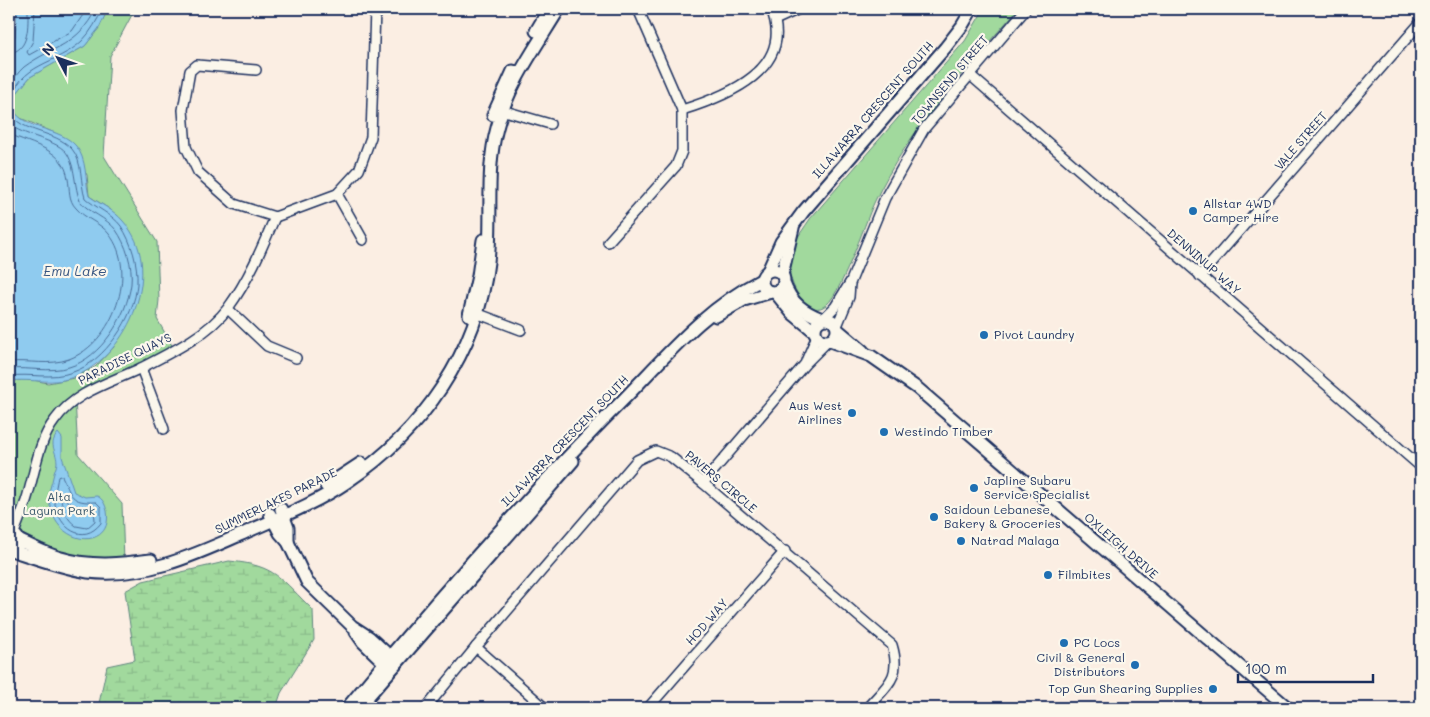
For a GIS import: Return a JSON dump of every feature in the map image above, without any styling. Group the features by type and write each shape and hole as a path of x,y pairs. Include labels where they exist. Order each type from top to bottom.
{"street":[{"path":"256,70 197,65 190,71 183,110 186,147 198,172 234,204 275,217 337,194 359,170 371,137 375,9"},
{"name":"SUMMERLAKES PARADE","path":"12,539 63,559 100,564 151,560 189,550 346,484 405,435 425,413 463,351 488,262 492,149 505,85 550,9"},
{"name":"SUMMERLAKES PARADE","path":"499,109 559,9"},
{"path":"608,242 676,166 682,151 682,110 638,9"},
{"path":"682,110 719,98 747,84 766,62 777,42 775,20 771,9"},
{"path":"775,20 799,9"},
{"name":"ILLAWARRA CRESCENT SOUTH","path":"358,708 390,663 549,475 702,320 732,295 765,275 781,242 813,200 945,48 972,9"},
{"name":"TOWNSEND STREET","path":"823,319 835,307 851,281 885,198 924,129 1026,9"},
{"name":"VALE STREET","path":"1200,276 1421,22"},
{"name":"DENNINUP WAY","path":"970,75 1421,467"},
{"path":"499,109 550,124"},
{"path":"337,194 363,240"},
{"name":"PARADISE QUAYS","path":"12,539 40,448 54,420 75,398 141,368 187,342 211,325 228,309 257,258 275,217"},
{"name":"ILLAWARRA CRESCENT SOUTH","path":"783,279 793,228"},
{"path":"702,483 805,364 836,336 837,328 833,321 823,319 800,307 790,297 783,279 774,270 765,275 765,289 773,292 792,313 815,332 819,340 829,342"},
{"path":"773,292 780,289 783,279"},
{"name":"TOWNSEND STREET","path":"837,328 849,297 851,281"},
{"name":"ILLAWARRA CRESCENT SOUTH","path":"348,708 571,463 708,324 732,306 773,292"},
{"path":"228,309 268,346 296,358"},
{"path":"474,312 521,330"},
{"path":"805,364 816,338 817,324 823,319"},
{"name":"OXLEIGH DRIVE","path":"837,328 864,352 897,372 948,413 1288,708"},
{"name":"OXLEIGH DRIVE","path":"829,342 864,352"},
{"path":"141,368 164,429"},
{"name":"PAVERS CIRCLE","path":"426,708 476,647 638,460 656,451 671,456 785,551 892,645 897,661 894,676 866,708"},
{"path":"282,512 288,528 288,542"},
{"path":"271,517 288,542 307,582 352,626 369,637 390,663"},
{"name":"HOD WAY","path":"648,708 785,551"},
{"path":"476,647 545,708"}],"green space":[{"name":"Alta Laguna Park","path":"108,9 135,9 110,56 104,156 157,242 159,300 157,319 174,349 75,398 78,454 122,504 124,562 85,560 47,552 9,531 9,381 28,379 48,383 74,378 95,367 114,347 111,210 89,196 87,175 64,137 18,117 13,109 16,94 30,77 85,46 99,28"},
{"path":"984,9 1018,9 958,77 921,125 888,176 874,203 837,290 830,301 823,307 812,309 795,289 790,272 790,254 797,239 810,219 965,41"},
{"path":"229,561 257,566 277,575 313,610 314,640 281,693 276,708 98,708 107,666 135,660 125,591 143,581"}],"water":[{"name":"Emu Lake","path":"17,9 108,9 99,28 85,46 30,77 16,94 13,109 18,116 26,121 61,135 76,146 84,163 89,196 111,210 123,221 136,240 141,262 141,285 136,308 126,330 112,349 95,365 76,376 59,381 9,381 9,43 15,37"},
{"path":"58,433 62,438 62,457 74,492 85,497 97,496 105,504 107,525 101,534 92,538 81,538 69,534 59,525 52,512 49,493 57,464 53,441"}],"place":[{"name":"Allstar 4WD Camper Hire","path":"1193,211"},
{"name":"Pivot Laundry","path":"984,335"},
{"name":"Aus West Airlines","path":"852,413"},
{"name":"Westindo Timber","path":"884,432"},
{"name":"Japline Subaru Service Specialist","path":"974,488"},
{"name":"Saidoun Lebanese Bakery & Groceries","path":"934,517"},
{"name":"Natrad Malaga","path":"961,541"},
{"name":"Filmbites","path":"1048,575"},
{"name":"PC Locs","path":"1064,643"},
{"name":"Civil & General Distributors","path":"1135,665"},
{"name":"Top Gun Shearing Supplies","path":"1213,689"}]}
